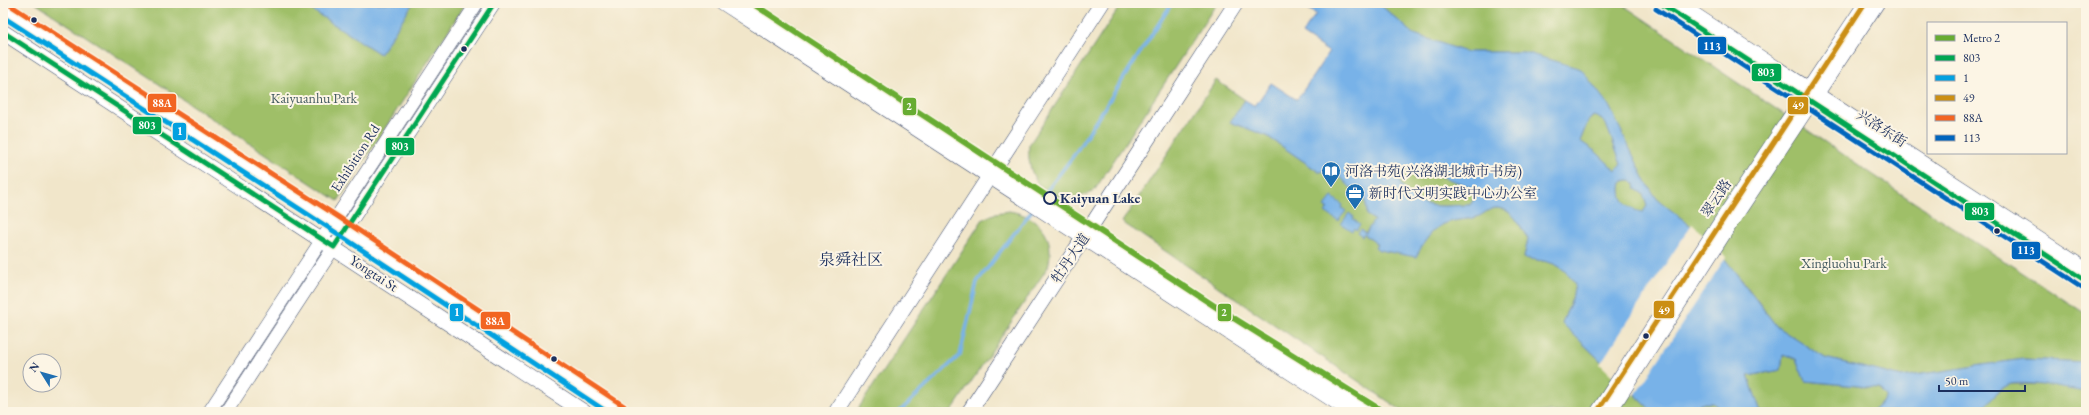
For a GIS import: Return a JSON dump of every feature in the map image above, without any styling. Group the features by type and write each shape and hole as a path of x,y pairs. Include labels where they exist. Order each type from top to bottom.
{"main road":[{"path":"836,412 993,173 1102,3"},
{"name":"牡丹大道","path":"969,412 1086,235 1236,3"},
{"name":"Yongtai St","path":"3,9 339,226 620,412"},
{"name":"Yongtai St","path":"3,32 328,243 584,412"}],"street":[{"name":"Exhibition Rd","path":"226,412 328,243 477,3"},
{"name":"Exhibition Rd","path":"339,226 494,3"},
{"path":"722,3 993,173"},
{"path":"739,3 1350,412"},
{"name":"兴洛东街","path":"1660,3 1811,95 2086,269"},
{"name":"兴洛东街","path":"1678,3 2086,281"},
{"name":"翠云路","path":"1811,95 1865,3"},
{"name":"翠云路","path":"1597,412 1614,396 1730,216 1811,95 1878,3"},
{"path":"1086,235 1367,412"},
{"name":"Exhibition Rd","path":"209,412 328,243"},
{"name":"翠云路","path":"1610,412 1614,396"}],"green space":[{"name":"Kaiyuanhu Park","path":"35,3 301,3 380,54 413,3 466,3 338,201"},
{"path":"1122,3 1217,3 1094,191 1080,196 1067,198 1056,196 1046,191 1038,183 1032,173 1029,160 1029,145"},
{"name":"Xingluohu Park","path":"1378,3 1620,3 1903,195 2086,314 2086,362 2023,359 1902,377 1825,358 1777,327 1743,281 1691,226 1657,199 1646,182 1609,106 1524,52 1466,52 1414,34"},
{"path":"1216,80 1245,100 1231,122 1267,136 1319,172 1328,171 1335,173 1362,196 1366,203 1367,215 1375,221 1364,234 1377,244 1375,247 1379,250 1416,256 1422,245 1433,231 1443,224 1452,221 1471,219 1493,208 1500,208 1509,212 1516,219 1528,239 1524,258 1548,262 1560,267 1570,277 1575,285 1572,299 1562,323 1653,412 1404,412 1122,222"},
{"path":"1594,116 1601,118 1606,124 1621,164 1616,171 1596,152 1580,141 1588,121"},
{"path":"1424,166 1440,176 1471,187 1474,190 1476,198 1470,205 1445,206 1426,204 1411,197 1399,184 1399,174 1404,168 1407,167"},
{"path":"1631,180 1635,184 1636,189 1643,194 1647,206 1643,213 1632,209 1622,198 1622,182"},
{"path":"1009,211 1029,218 1043,229 1050,246 1048,267 951,412 856,412 983,219 996,213"},
{"path":"1783,354 1796,359 1805,381 1878,388 1886,395 1881,404 1869,412 1761,412 1748,376 1781,370"},
{"path":"2009,384 2053,385 2086,392 2086,412 1983,412 1990,398"},
{"path":"1700,403 1713,403 1725,412 1694,412"}],"water":[{"path":"301,3 413,3 380,54"},
{"path":"1311,3 1378,3 1414,34 1466,52 1524,52 1581,69 1609,106 1646,182 1657,199 1691,226 1725,259 1777,327 1825,358 1902,377 2023,359 2086,362 2086,392 2034,384 2014,383 2004,387 1996,393 1983,412 1869,412 1881,404 1886,396 1879,388 1805,381 1796,359 1783,354 1781,370 1748,376 1761,412 1725,412 1713,403 1700,403 1694,412 1653,412 1562,323 1572,299 1575,285 1565,271 1560,267 1548,262 1524,258 1528,239 1516,219 1509,212 1496,208 1477,217 1443,224 1433,231 1416,257 1379,250 1375,247 1377,244 1364,234 1362,237 1357,233 1360,229 1366,233 1374,220 1367,215 1367,208 1364,199 1338,175 1328,171 1319,172 1267,136 1230,122 1245,100 1255,106 1271,83 1297,100 1329,52 1302,34 1316,14 1307,8","holes":["1593,116 1601,118 1606,124 1621,164 1616,171 1596,152 1580,141 1588,121","1424,166 1440,176 1471,187 1474,190 1475,198 1470,205 1438,206 1420,202 1406,192 1399,180 1399,174 1402,170 1409,168 1420,169","1631,180 1635,184 1636,189 1643,194 1647,206 1643,212 1632,209 1622,198 1622,182"]},
{"path":"1332,197 1343,205 1342,208 1346,211 1338,221 1325,212 1328,208 1325,206"},
{"path":"1349,213 1360,225 1356,230 1354,228 1352,231 1341,224"}],"pier":[{"path":"1692,224 1726,257 1634,397 1600,364"}],"waterway":[{"path":"1042,197 1074,155 1172,3"},
{"path":"899,412 960,355 977,282 1033,209"}],"metro line":[{"name":"2","path":"752,3 1216,307 1384,412"}],"transit line":[{"name":"88A","path":"7,3 337,216 624,406"},
{"name":"803","path":"3,32 334,247 494,3"},
{"name":"803","path":"1660,3 2086,281"},
{"name":"49","path":"1597,412 1865,3"},
{"name":"113","path":"1656,9 2082,287"},
{"name":"1","path":"3,17 329,228 607,412"}],"place":[{"name":"河洛书苑(兴洛湖北城市书房)","path":"1331,188"},
{"name":"Kaiyuan Lake","path":"1050,198"},
{"name":"新时代文明实践中心办公室","path":"1355,210"}],"district":[{"name":"泉舜社区","path":"851,259"}]}
